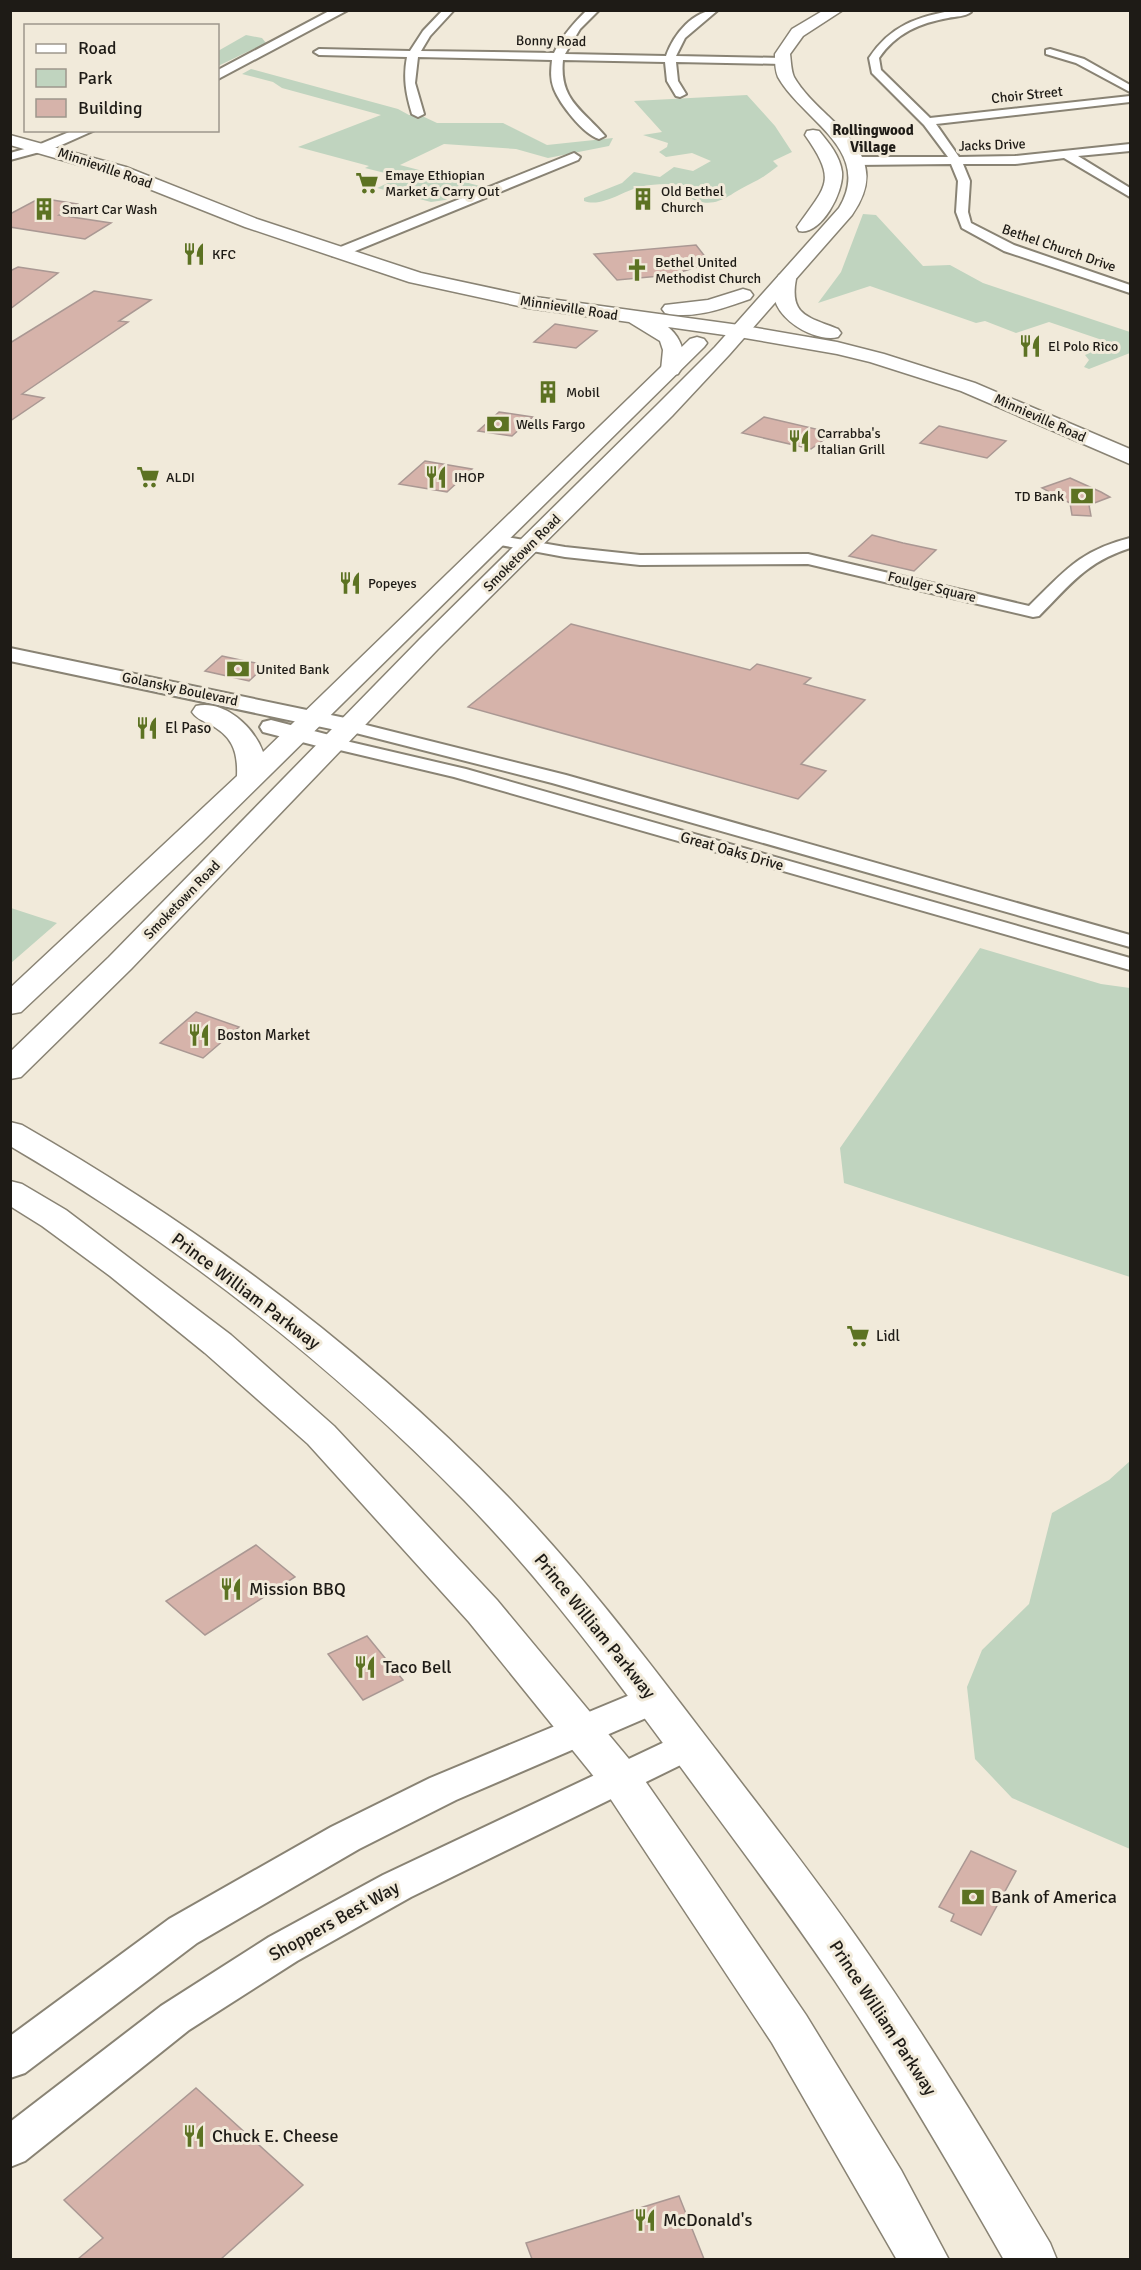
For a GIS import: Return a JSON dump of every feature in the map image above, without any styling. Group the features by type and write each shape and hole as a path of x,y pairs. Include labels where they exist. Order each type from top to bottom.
{"main road":[{"path":"781,28 811,10"},
{"path":"836,10 812,22 788,44 782,62 783,71 789,83 843,141 855,161"},
{"path":"766,82 762,73 761,61 768,41"},
{"path":"782,101 831,158 834,183 821,210 797,236"},
{"name":"Minnieville Road","path":"30,132 137,161 277,216 360,244 533,288 672,309 916,369 968,387 1131,457"},
{"name":"Minnieville Road","path":"10,140 120,171 251,223 416,278 484,294 622,316 831,333 908,351 983,375 1131,436"},
{"name":"Smoketown Road","path":"10,1005 251,778 671,370 786,279 846,211 854,198 859,182 855,161"},
{"path":"786,279 784,297 787,308 803,320 831,333"},
{"name":"Smoketown Road","path":"10,1070 120,963 342,734 664,411 731,324 747,291 710,306 672,309"},
{"path":"622,316 648,325 668,336 675,348 671,370"},
{"path":"205,712 229,723 243,737 251,751 251,778"},
{"name":"Prince William Parkway","path":"10,1132 117,1198 224,1271 320,1346 417,1431 533,1549 654,1699 777,1861 870,1996 966,2145 1032,2259"},
{"path":"10,1191 54,1218 122,1268 218,1344 321,1435 483,1611 619,1777 789,2029 924,2259"}],"street":[{"path":"219,74 342,10"},
{"path":"418,114 412,98 408,74 414,53 436,23 450,10"},
{"path":"594,10 564,40 558,56 555,75 563,99 575,114 599,136"},
{"path":"680,94 670,77 669,59 676,42 684,32 712,10"},
{"name":"Bethel Church Drive","path":"966,12 935,17 909,25 885,43 874,58 876,71 947,144 964,177 964,193 960,210 966,225 1009,248 1131,289"},
{"name":"Bonny Road","path":"319,52 782,62"},
{"path":"1050,52 1080,61 1131,89"},
{"name":"Choir Street","path":"926,122 1131,99"},
{"path":"10,157 43,148 83,132"},
{"name":"Jacks Drive","path":"855,161 956,161 1067,155 1131,147"},
{"path":"1067,155 1131,193"},
{"path":"338,253 574,157"},
{"name":"Foulger Square","path":"500,536 640,560 785,557 830,563 1033,612 1084,562 1101,552 1131,543"},
{"name":"Golansky Boulevard","path":"10,654 342,734"},
{"name":"Golansky Boulevard","path":"10,672 205,712 305,725"},
{"name":"Great Oaks Drive","path":"342,734 559,779 1131,941"},
{"name":"Great Oaks Drive","path":"342,734 459,773 1131,964"},
{"path":"10,2060 183,1931 345,1838 424,1799 654,1699"},
{"name":"Shoppers Best Way","path":"10,2148 175,2018 273,1955 397,1886 688,1745"}],"green space":[{"path":"246,35 262,38 266,43 219,66 219,50"},
{"path":"251,69 398,109 409,115 420,115 437,123 503,123 547,145 613,138 609,146 548,158 516,149 444,144 400,165 480,186 445,200 431,202 377,188 401,177 298,147 381,115 282,88 273,82 242,74"},
{"path":"747,95 775,126 792,152 773,161 778,166 764,176 714,202 706,203 688,197 686,193 696,187 671,184 644,186 599,202 584,201 584,198 622,183 634,172 660,177 674,167 693,171 711,161 692,153 666,157 659,152 667,147 668,143 643,135 662,132 634,101"},
{"path":"863,214 876,215 923,266 950,265 983,283 1130,332 1130,353 1089,369 1084,367 1089,360 1085,355 1100,348 1105,341 1049,322 1016,333 985,321 976,323 870,286 818,303 841,272"},
{"path":"10,908 57,923 11,963"},
{"path":"980,948 1101,984 1130,988 1130,1277 844,1183 840,1148"},
{"path":"1130,1461 1130,1849 1012,1798 975,1759 967,1687 982,1650 1029,1604 1052,1513 1109,1480"}],"building":[{"path":"40,198 77,204 59,215 111,223 85,239 10,227 10,214"},
{"path":"696,245 710,263 671,275 617,280 594,254"},
{"path":"18,267 58,273 10,309 10,271"},
{"path":"94,291 151,300 119,321 128,322 22,394 44,398 10,421 10,343"},
{"path":"555,324 597,331 576,348 534,342"},
{"name":"Wells Fargo","path":"499,412 533,417 512,436 478,431"},
{"name":"Carrabba's Italian Grill","path":"764,417 833,433 811,449 742,433"},
{"path":"939,426 1006,441 987,458 920,443"},
{"name":"IHOP","path":"425,461 472,469 447,492 399,484"},
{"name":"TD Bank","path":"1070,478 1110,497 1089,505 1091,516 1072,515 1070,503 1042,488"},
{"path":"872,535 936,550 914,571 849,556"},
{"path":"571,624 750,670 757,664 811,678 804,684 865,700 801,764 826,771 798,799 468,707"},
{"name":"United Bank","path":"222,656 266,665 249,681 205,671"},
{"name":"Boston Market","path":"196,1012 239,1027 203,1058 160,1043"},
{"name":"Mission BBQ","path":"256,1545 295,1577 205,1635 166,1601"},
{"name":"Taco Bell","path":"367,1636 403,1680 363,1700 328,1654"},
{"name":"Bank of America","path":"971,1851 1016,1871 981,1935 951,1921 954,1914 939,1907"},
{"name":"Chuck E. Cheese","path":"196,2088 303,2185 221,2259 78,2259 103,2238 64,2200"},
{"name":"McDonald's","path":"679,2196 704,2259 532,2259 526,2243"}],"place":[{"name":"Emaye Ethiopian Market & Carry Out","path":"367,183"},
{"name":"Old Bethel Church","path":"643,199"},
{"name":"Smart Car Wash","path":"44,209"},
{"name":"KFC","path":"194,254"},
{"name":"Bethel United Methodist Church","path":"637,270"},
{"name":"El Polo Rico","path":"1030,346"},
{"name":"Mobil","path":"548,392"},
{"name":"Wells Fargo","path":"498,424"},
{"name":"Carrabba's Italian Grill","path":"799,441"},
{"name":"ALDI","path":"148,477"},
{"name":"IHOP","path":"436,477"},
{"name":"TD Bank","path":"1082,496"},
{"name":"Popeyes","path":"350,583"},
{"name":"United Bank","path":"238,669"},
{"name":"El Paso","path":"147,728"},
{"name":"Boston Market","path":"199,1035"},
{"name":"Lidl","path":"858,1336"},
{"name":"Mission BBQ","path":"231,1589"},
{"name":"Taco Bell","path":"365,1667"},
{"name":"Bank of America","path":"973,1897"},
{"name":"Chuck E. Cheese","path":"194,2136"},
{"name":"McDonald's","path":"645,2220"}],"district":[{"name":"Rollingwood Village","path":"873,138"}]}
